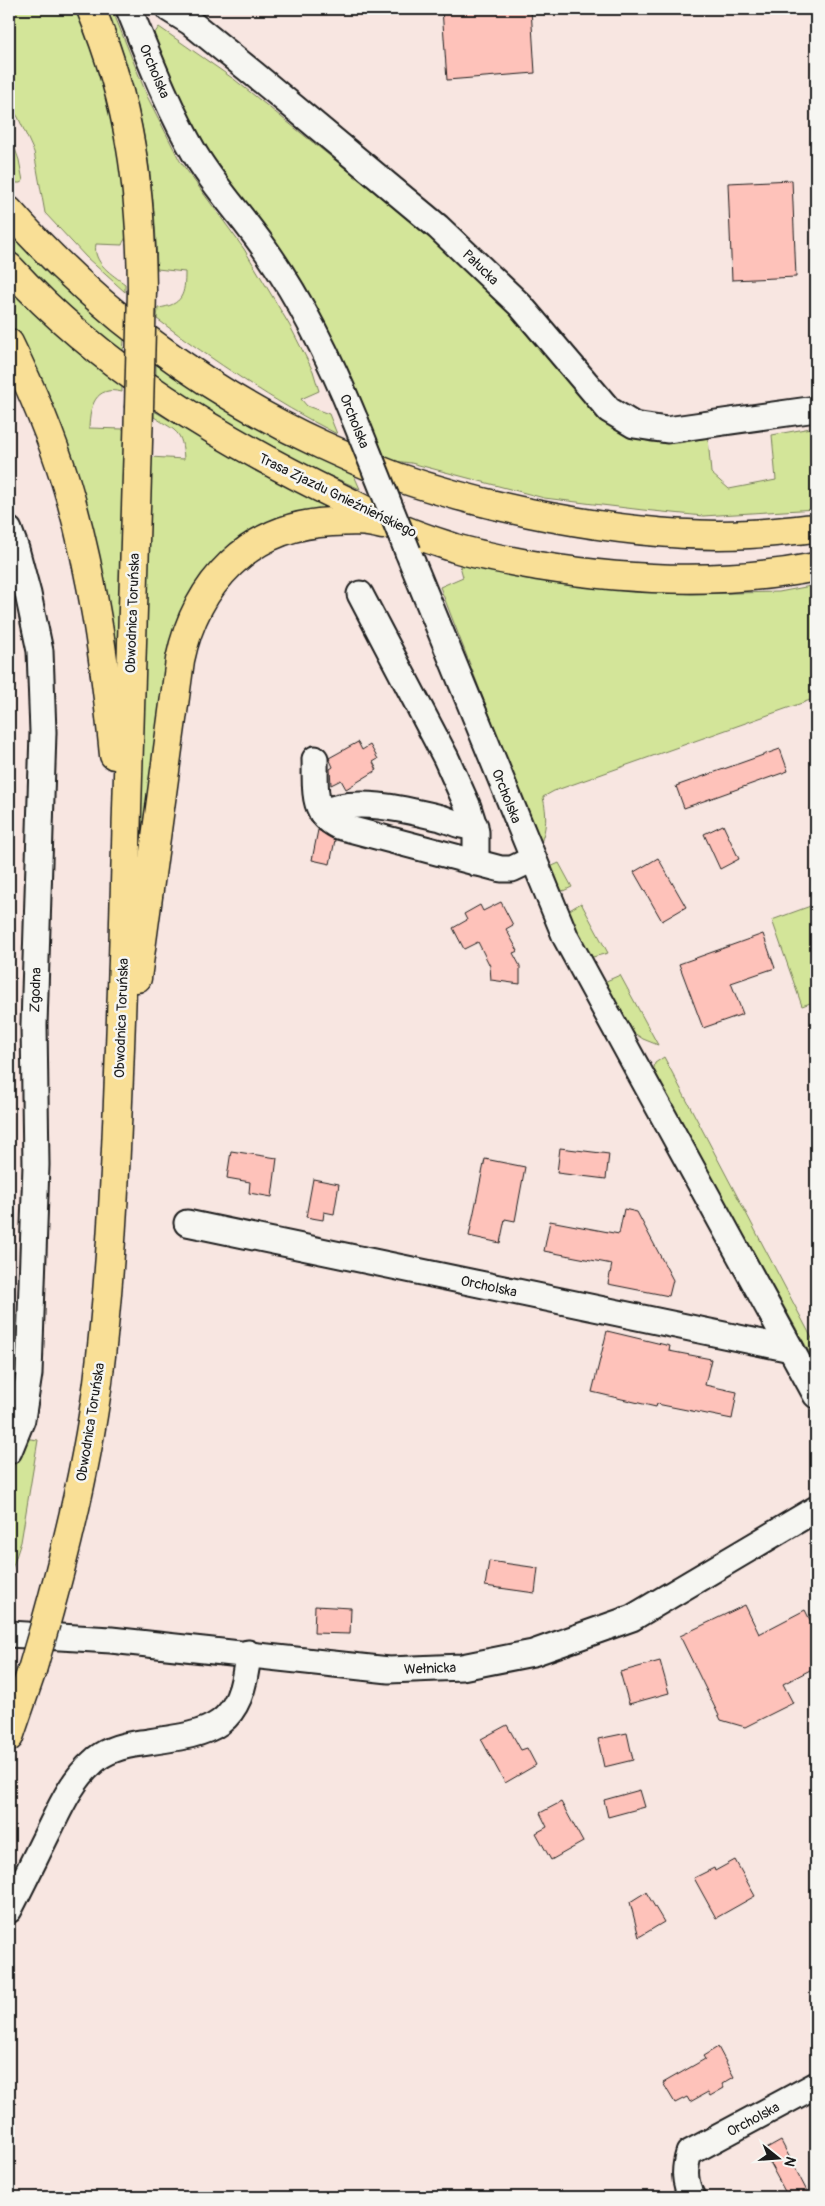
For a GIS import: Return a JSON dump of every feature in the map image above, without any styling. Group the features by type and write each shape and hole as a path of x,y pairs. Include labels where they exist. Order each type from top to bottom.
{"main road":[{"name":"Obwodnica Toruńska","path":"9,1737 32,1670 72,1525 97,1384 109,1260 118,1100 142,290 139,197 131,142 109,56 91,9"},
{"path":"9,211 65,270 91,293 138,333 195,374 229,396 286,428 396,477 493,505 612,527 672,532 747,534 816,528"},
{"name":"Trasa Zjazdu Gnieźnieńskiego","path":"9,266 82,337 142,384 187,414 260,457 393,525 411,543 605,575 681,580 726,580 816,568"},
{"path":"9,343 35,399 65,481 92,589 104,661 121,821 124,918"},
{"path":"118,1100 142,943 180,660 188,627 197,608 217,578 241,555 262,541 289,529 316,523 351,521 379,524 411,543"}],"street":[{"name":"Orcholska","path":"129,9 163,94 195,154 287,282 328,359 411,543 533,859 566,938 816,1395"},
{"name":"Pałucka","path":"169,9 190,22 438,227 520,305 609,410 623,420 634,425 667,430 816,409"},
{"name":"Zgodna","path":"9,530 26,585 40,651 43,732 34,1025 36,1165 29,1374 22,1419 9,1450"},
{"path":"360,594 446,758 468,807 474,826 476,863"},
{"path":"315,759 316,800 322,813 338,826 506,870 533,859"},
{"path":"322,813 337,808 382,806 474,826"},
{"name":"Orcholska","path":"187,1223 791,1349"},
{"name":"Wełnicka","path":"9,1634 111,1640 389,1670 462,1667 533,1653 632,1618 816,1509"},
{"path":"9,1910 60,1808 78,1778 93,1761 113,1749 133,1744 188,1736 218,1724 231,1714 238,1701 243,1687 248,1654"},
{"name":"Orcholska","path":"692,2197 686,2188 685,2176 685,2167 689,2153 816,2085"}],"green space":[{"path":"9,9 76,9 92,50 110,113 127,217 128,231 122,245 96,244 97,257 104,268 125,284 125,292 86,257 45,213 34,152 18,117 9,104"},
{"path":"107,9 112,9 148,98 180,161 244,249 290,326 313,371 319,391 301,399 307,406 329,414 337,434 245,380 157,319 158,308 173,304 181,297 185,272 157,269 153,202 144,136 129,73"},
{"path":"159,27 235,80 426,233 515,317 595,411 619,431 650,442 679,443 708,438 711,473 729,489 776,480 772,435 816,427 816,509 703,516 643,510 544,498 411,463 386,460 342,361 208,155 170,81 152,37"},
{"path":"9,132 19,160 23,181 20,183 16,183 9,174"},
{"path":"9,229 55,278 124,339 123,353 61,299 9,246"},
{"path":"9,286 49,326 122,387 122,392 106,392 96,399 91,412 89,428 124,429 117,663 24,353 9,322"},
{"path":"156,364 252,423 353,473 360,489 290,458 255,439 156,378"},
{"path":"154,411 257,472 325,503 332,509 219,558 138,872 150,457 184,459 180,437 173,429 154,417"},
{"path":"459,562 552,582 691,594 779,592 816,585 816,698 554,791 543,797 546,821 540,845 440,587 463,577"},
{"path":"559,863 572,887 563,891 558,889 548,868"},
{"path":"581,903 608,953 589,958 568,911"},
{"path":"816,904 816,1001 802,1006 772,920"},
{"path":"620,975 658,1045 643,1039 631,1031 604,982"},
{"path":"664,1057 816,1346 816,1364 653,1072 655,1063"},
{"path":"23,1438 38,1440 21,1542 9,1578 9,1466"}],"building":[{"path":"442,9 531,9 535,73 447,80"},
{"path":"792,180 796,277 732,280 728,183"},
{"path":"358,742 362,750 370,745 378,759 373,762 377,770 346,789 341,780 331,785 330,769 333,767 329,758"},
{"path":"780,749 788,771 684,808 676,786"},
{"path":"723,825 739,859 720,869 704,834"},
{"path":"318,830 335,840 330,864 312,860"},
{"path":"658,858 686,907 662,921 634,872"},
{"path":"501,902 513,925 506,929 518,951 513,953 520,966 520,984 491,980 490,966 478,942 464,949 453,928 467,920 464,914 480,905 483,911"},
{"path":"763,934 775,968 731,983 743,1014 703,1028 679,964"},
{"path":"560,1148 609,1154 606,1179 557,1173"},
{"path":"231,1151 277,1158 272,1197 249,1193 250,1182 227,1178"},
{"path":"485,1159 525,1167 515,1221 505,1219 500,1243 469,1236"},
{"path":"313,1179 339,1184 334,1214 324,1212 323,1220 306,1217"},
{"path":"624,1209 637,1212 673,1280 669,1296 608,1284 612,1264 544,1251 550,1221 619,1234"},
{"path":"607,1331 670,1346 669,1351 711,1359 705,1385 737,1392 732,1419 657,1404 656,1407 592,1392"},
{"path":"489,1561 538,1568 535,1593 485,1586"},
{"path":"745,1605 759,1634 805,1610 816,1632 816,1667 783,1684 793,1703 745,1727 721,1720 680,1636"},
{"path":"315,1606 351,1608 350,1634 314,1633"},
{"path":"660,1661 669,1693 629,1704 620,1672"},
{"path":"507,1725 521,1750 527,1748 536,1765 505,1783 481,1739"},
{"path":"627,1733 633,1760 604,1767 598,1739"},
{"path":"640,1790 645,1807 608,1817 604,1800"},
{"path":"561,1802 583,1842 551,1860 536,1833 547,1827 540,1813"},
{"path":"735,1860 755,1896 716,1918 694,1878 714,1868 715,1871"},
{"path":"646,1892 664,1922 639,1937 630,1902"},
{"path":"718,2047 734,2077 722,2084 724,2088 710,2096 708,2092 690,2102 687,2097 675,2103 663,2083 705,2059 703,2056"},
{"path":"781,2141 810,2197 788,2197 763,2151"}]}
